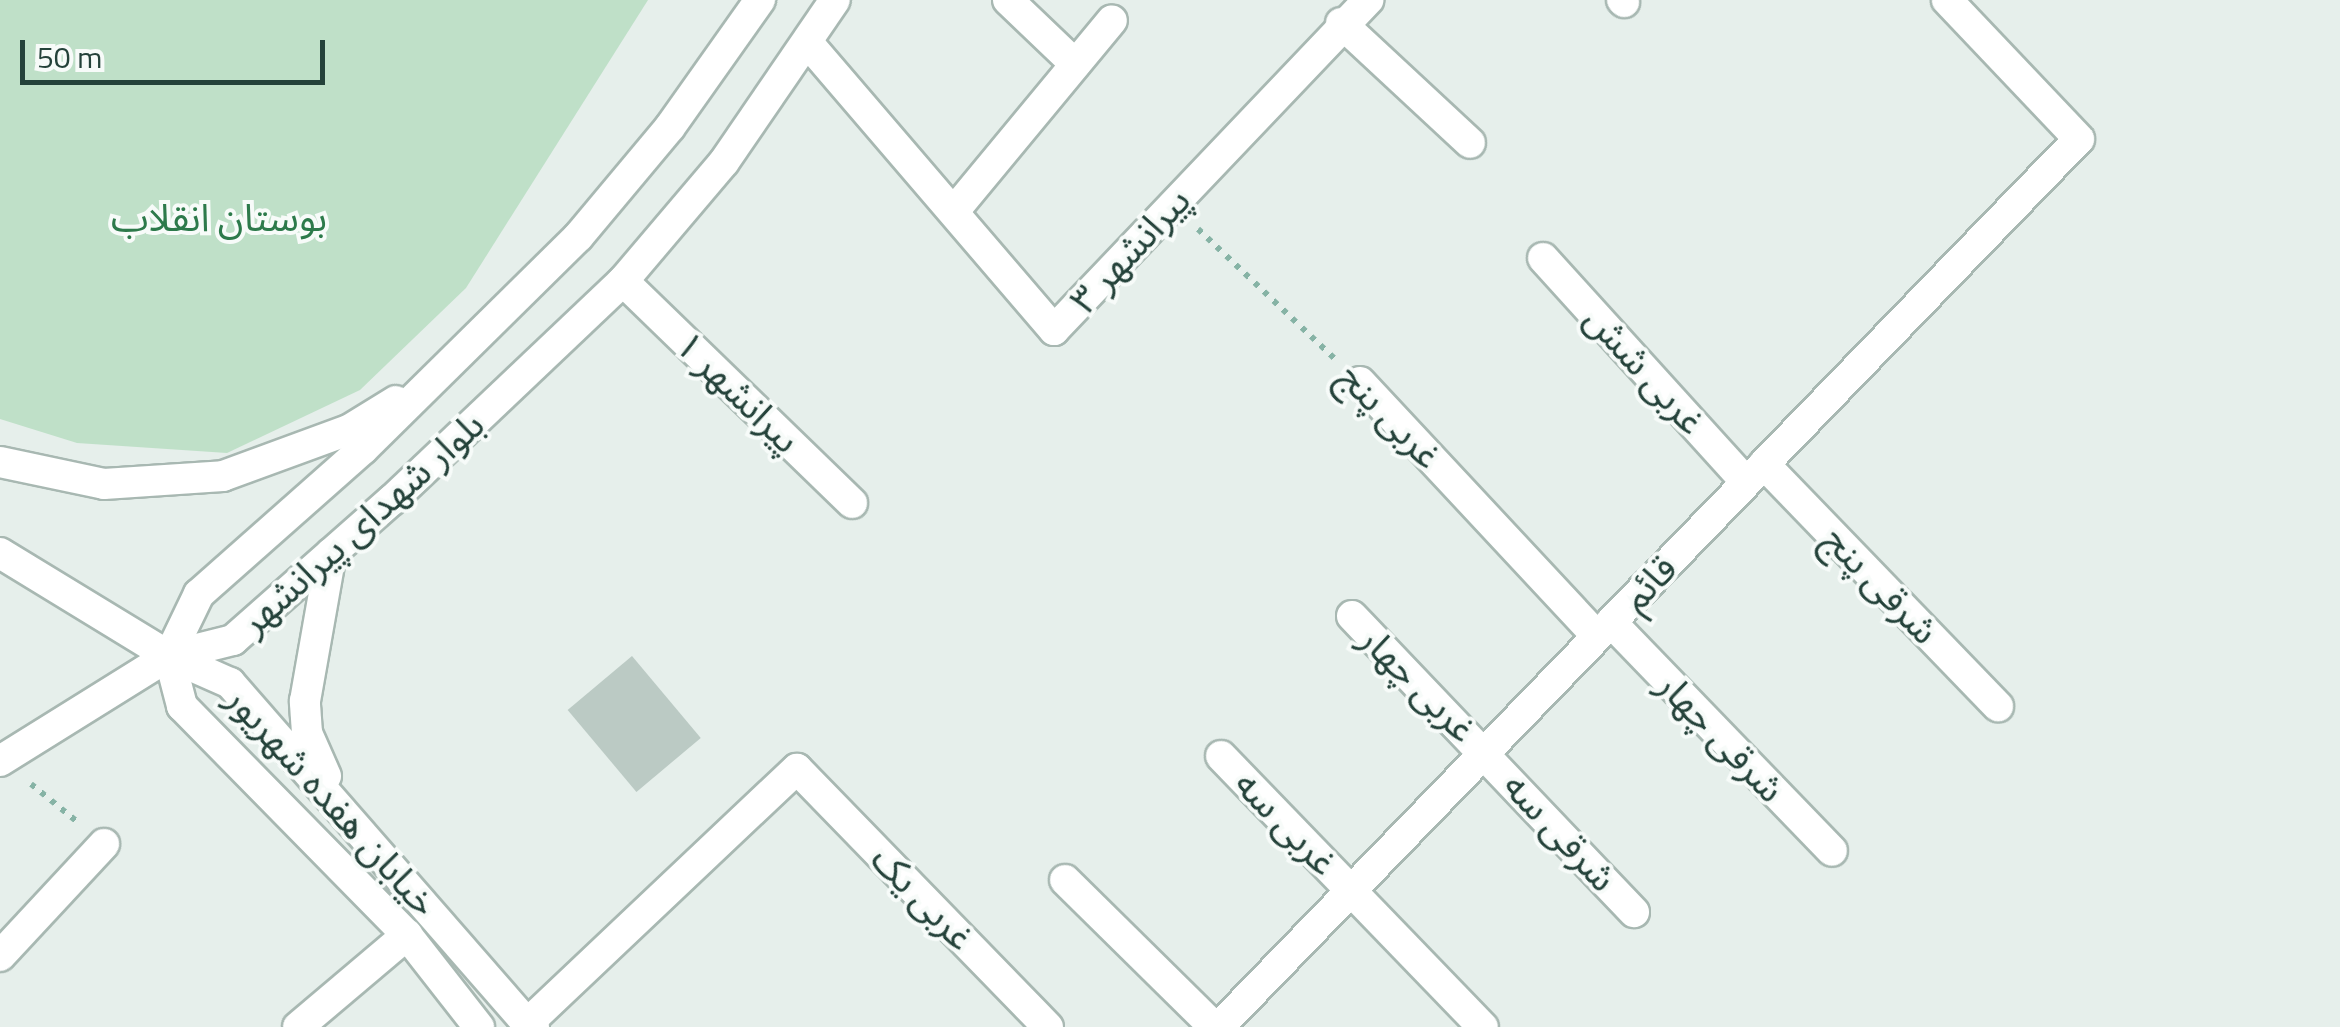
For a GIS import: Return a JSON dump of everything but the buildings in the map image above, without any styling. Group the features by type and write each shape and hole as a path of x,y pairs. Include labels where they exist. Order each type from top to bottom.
{"street":[{"name":"بلوار شهدای پیرانشهر","path":"169,656 198,594 441,373 578,237 760,0"},
{"name":"بلوار شهدای پیرانشهر","path":"169,656 233,640 623,282 724,162 834,0"},
{"path":"1008,0 1075,64"},
{"name":"پیرانشهر ۳","path":"808,42 1054,330 1341,23 1368,0"},
{"name":"قائم","path":"1216,1027 2079,139 1947,0"},
{"path":"955,210 1112,20"},
{"path":"1341,23 1470,143"},
{"name":"غربی شش","path":"1543,258 1755,473"},
{"name":"پیرانشهر ۱","path":"623,282 852,503"},
{"path":"0,462 104,484 223,476 348,430 441,373"},
{"name":"غربی پنج","path":"1360,382 1604,629"},
{"name":"شرقی پنج","path":"1755,473 1998,706"},
{"name":"خیابان هفده شهریور","path":"0,553 169,656 230,683 530,1026"},
{"path":"332,553 310,643 307,733 316,763 384,855"},
{"name":"غربی چهار","path":"1352,616 1485,752"},
{"name":"شرقی چهار","path":"1604,629 1832,852"},
{"path":"1,760 169,656 182,706 407,935 479,1027"},
{"name":"شرقی سه","path":"1485,752 1634,912"},
{"name":"غربی سه","path":"1221,756 1483,1027"},
{"name":"غربی یک","path":"530,1026 797,770 1048,1027"},
{"path":"0,956 104,844"},
{"path":"1065,880 1216,1027"},
{"path":"298,1027 407,935"}],"path":[{"name":"غربی پنج","path":"1173,205 1360,382"},
{"path":"1,760 104,844"}],"green space":[{"name":"بوستان انقلاب","path":"0,0 648,0 466,288 360,390 227,453 77,443 0,419"}]}
